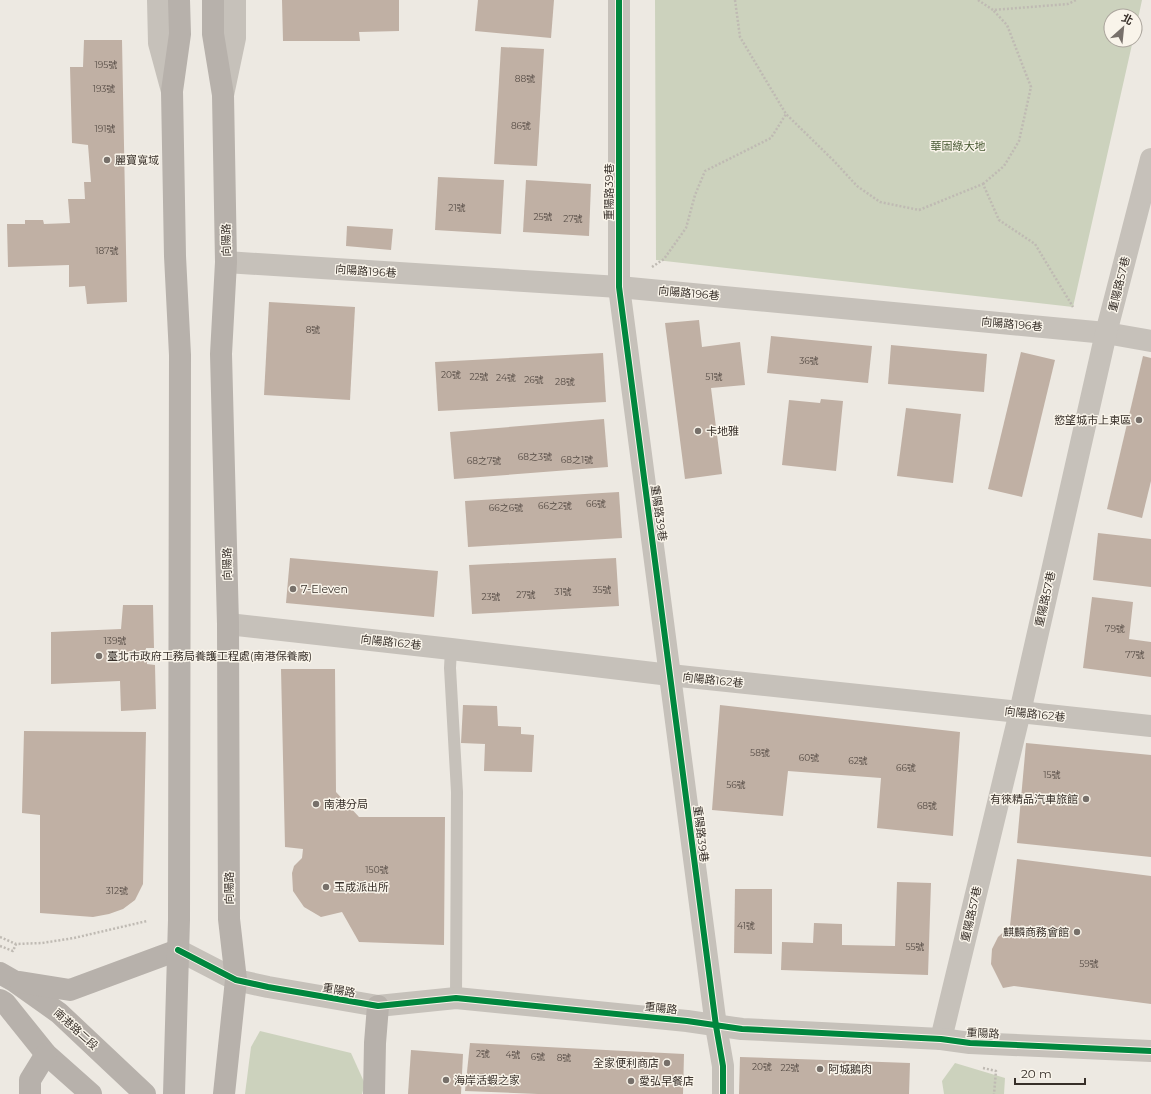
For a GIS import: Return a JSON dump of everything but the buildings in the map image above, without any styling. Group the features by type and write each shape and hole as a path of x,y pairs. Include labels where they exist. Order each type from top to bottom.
{"main road":[{"path":"174,1094 178,950 180,355 175,256 172,91 180,34 179,0"},
{"name":"向陽路","path":"213,0 213,34 224,95 226,262 221,354 228,624 229,919 236,980 224,1094"},
{"path":"7,977 70,990 178,950"},
{"name":"南港路二段","path":"7,977 60,1013 144,1094"},
{"path":"0,1000 5,1003 46,1054 90,1094"},
{"path":"374,1094 375,1043 378,1006"},
{"path":"30,1094 30,1080 46,1054"}],"street":[{"path":"158,0 159,43 172,91"},
{"path":"224,95 235,38 235,0"},
{"name":"重陽路39巷","path":"619,0 619,287 722,1066 723,1094"},
{"name":"重陽路57巷","path":"941,1039 1020,712 1106,333 1151,159"},
{"name":"向陽路196巷","path":"226,262 619,287 1106,333 1151,341"},
{"name":"向陽路162巷","path":"228,624 670,675 1151,726"},
{"name":"重陽路","path":"178,950 236,980 378,1006 456,998 688,1021 742,1029 941,1039 970,1043 1151,1051"}],"lane":[{"path":"451,649 450,668 458,792 456,998"}],"path":[{"path":"735,0 740,37 786,114 857,186 880,202 919,210 983,184 1004,166 1019,141 1031,87 1007,25 992,10 978,0"},
{"path":"992,10 1068,4 1076,0"},
{"path":"652,267 664,259 686,228 695,195 705,171 771,138 786,114"},
{"path":"983,184 999,220 1035,244 1073,307 1078,312"},
{"path":"0,937 16,944 42,943 74,938 147,920"},
{"path":"0,946 13,951 16,944"},
{"path":"976,1067 996,1071 994,1094"}],"green space":[{"name":"華固綠大地","path":"655,0 1142,0 1140,8 1103,8 1103,48 1131,48 1073,307 656,260"},
{"path":"260,1031 351,1053 365,1084 362,1094 245,1094 251,1047"},
{"path":"955,1063 1005,1078 1004,1094 944,1094 942,1081"}],"cycle path":[{"path":"619,0 619,287 716,1026 723,1066 723,1094"},
{"path":"178,950 236,980 378,1006 456,998 687,1021 742,1029 941,1039 970,1043 1151,1051"}],"place":[{"name":"麗寶寬域","path":"107,160"},
{"name":"慾望城市上東區","path":"1139,420"},
{"name":"卡地雅","path":"698,431"},
{"name":"7-Eleven","path":"293,589"},
{"name":"臺北市政府工務局養護工程處(南港保養廠)","path":"99,656"},
{"name":"有徠精品汽車旅館","path":"1086,799"},
{"name":"南港分局","path":"316,804"},
{"name":"玉成派出所","path":"326,887"},
{"name":"麒麟商務會館","path":"1077,932"},
{"name":"全家便利商店","path":"667,1063"},
{"name":"阿城鵝肉","path":"820,1069"},
{"name":"海岸活蝦之家","path":"446,1080"},
{"name":"愛弘早餐店","path":"631,1081"}]}
